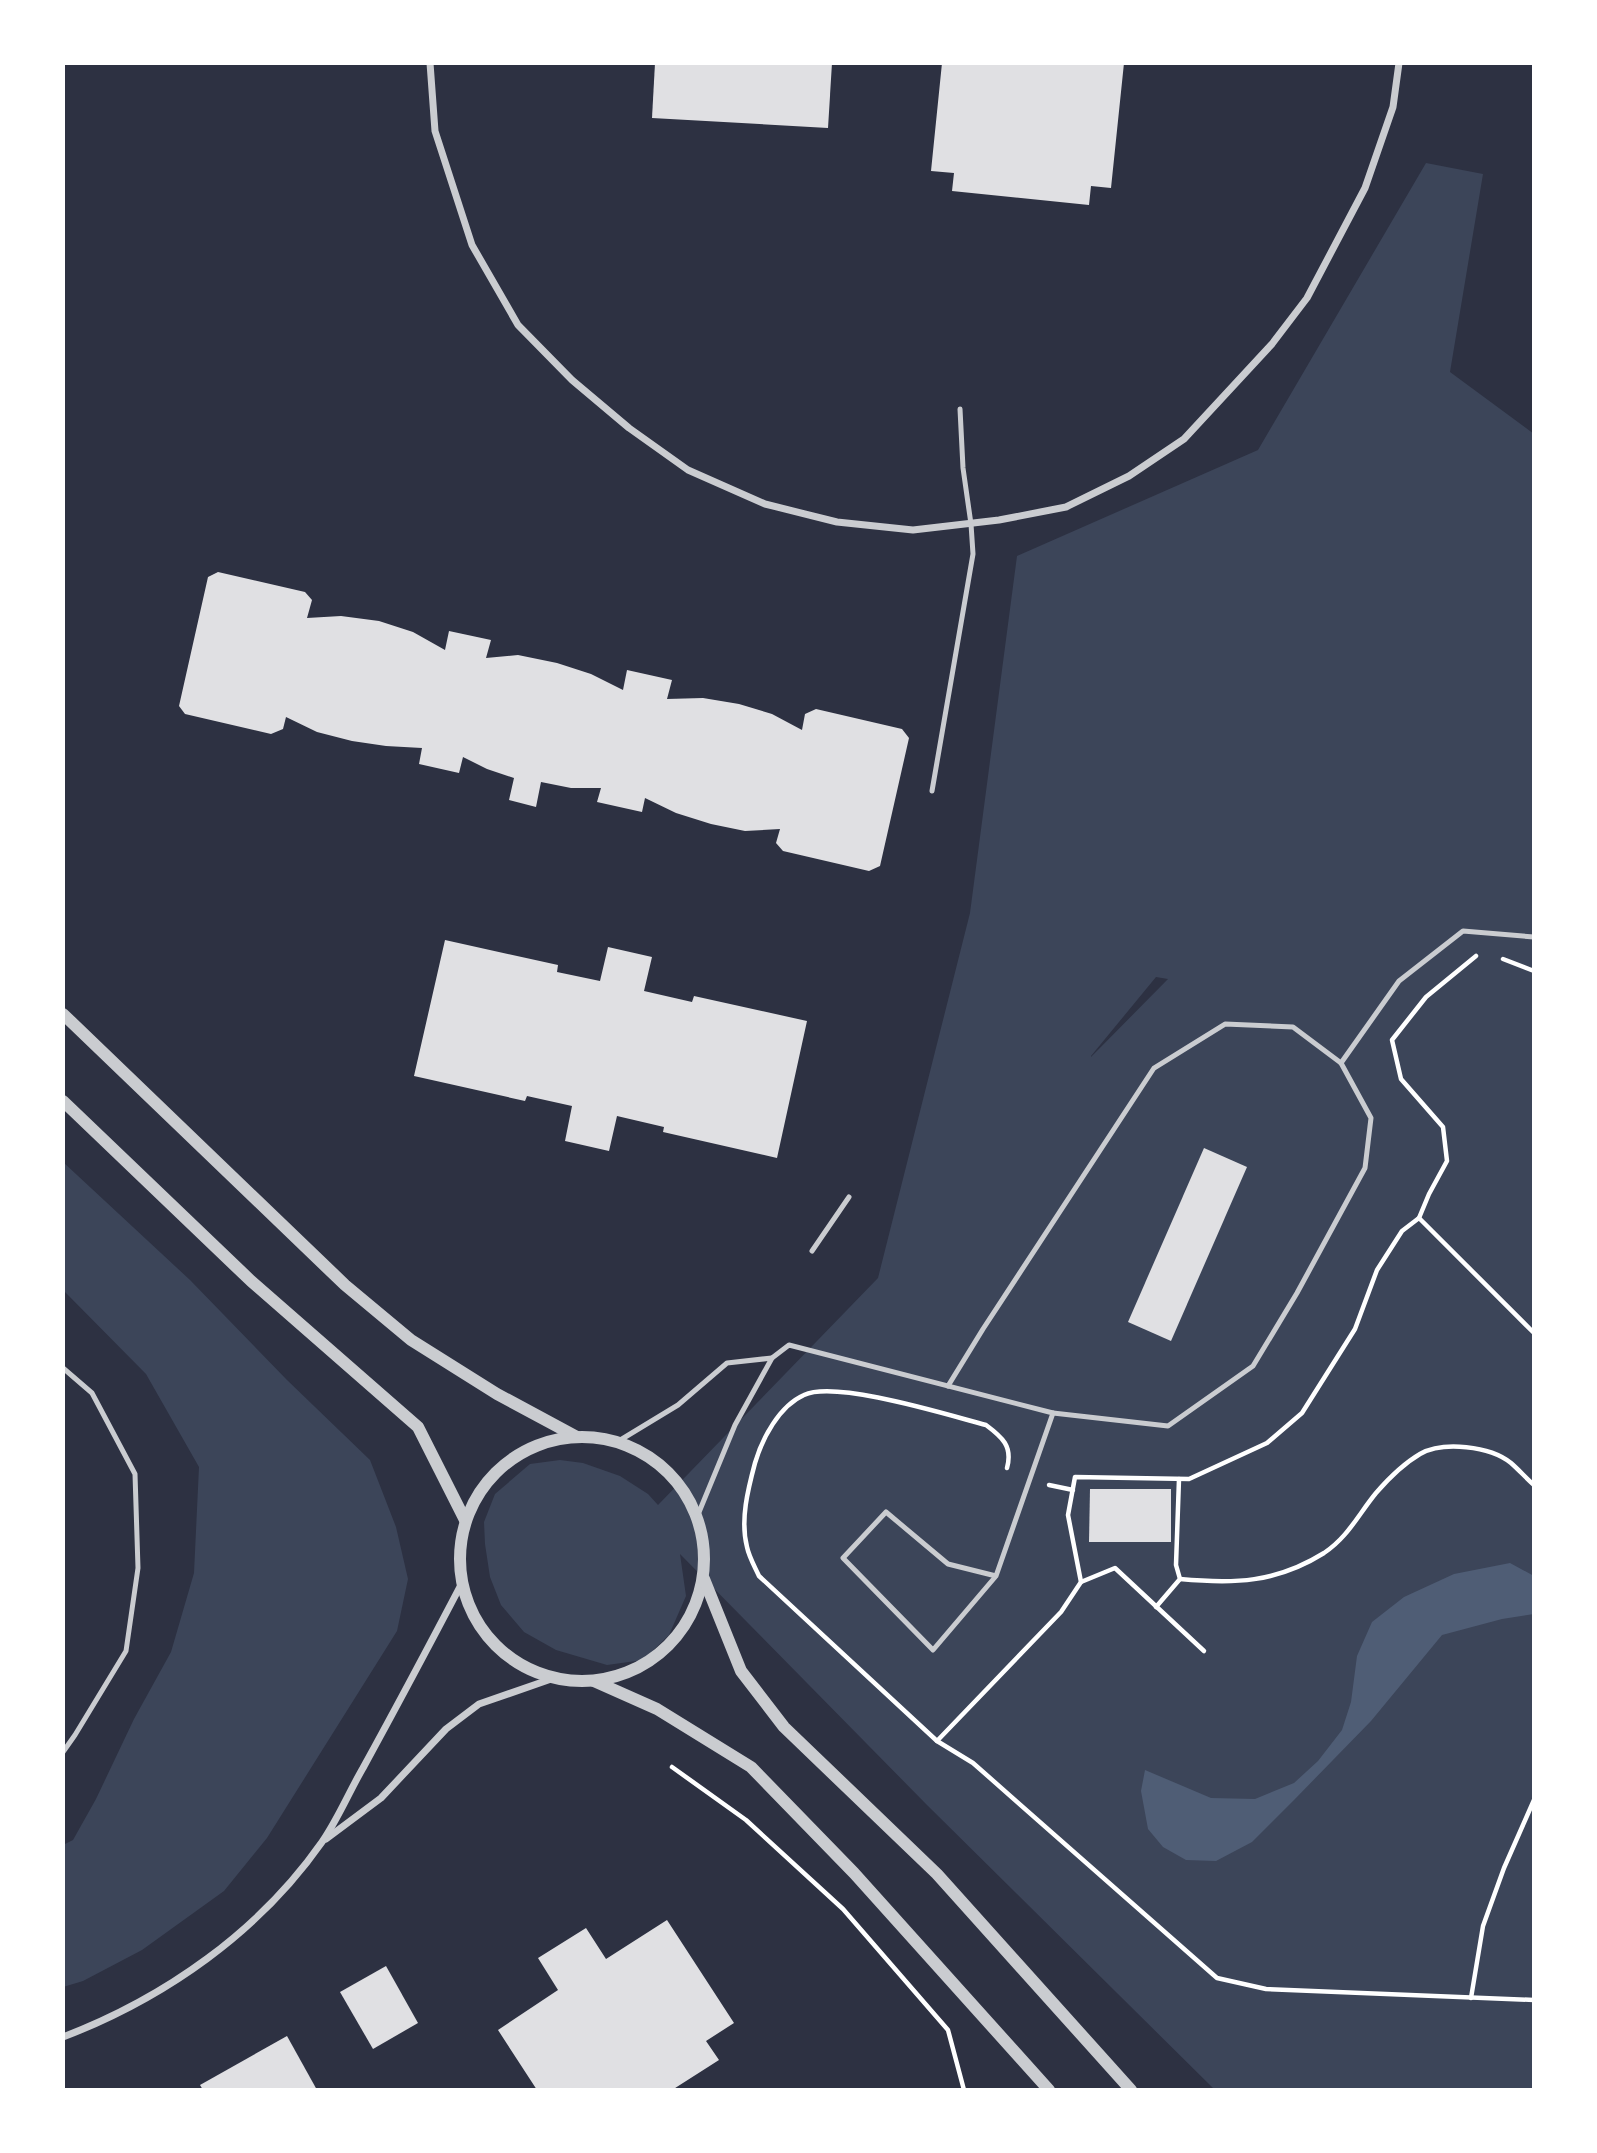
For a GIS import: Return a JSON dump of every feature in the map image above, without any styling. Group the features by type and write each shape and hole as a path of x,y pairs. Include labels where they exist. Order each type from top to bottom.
{"street":[{"path":"430,63 435,131 472,245 518,325 572,380 629,428 688,470 765,504 837,522 913,530 971,524 1066,507 1129,476 1184,439 1272,344 1307,298 1365,188 1393,107 1399,63"},
{"path":"63,1014 345,1286 411,1340 498,1394 578,1437"},
{"path":"63,1101 251,1281 418,1427 465,1520"},
{"path":"593,1436 617,1442 632,1446 667,1468 691,1500 704,1538 704,1579 691,1617 667,1649 634,1671 594,1681 554,1678 517,1663 486,1636 466,1600 458,1560 465,1520 484,1483 514,1456 551,1439 593,1436"},
{"path":"704,1579 741,1671 783,1727 937,1874 1130,2090"},
{"path":"63,2037 132,2006 183,1977 229,1942 273,1901 322,1841 463,1581"},
{"path":"322,1841 381,1798 446,1729 479,1704 554,1678"},
{"path":"594,1681 657,1709 751,1767 854,1873 1049,2090"}],"lane":[{"path":"933,791 973,554 963,468 960,409"},
{"path":"1340,1063 1399,981 1463,931 1534,937"},
{"path":"697,1517 735,1425 772,1358 789,1345 948,1387 1053,1413 1168,1426 1253,1366 1297,1293 1365,1168 1371,1118 1340,1063 1293,1027 1225,1024 1154,1068 948,1387"},
{"path":"812,1251 849,1197"},
{"path":"617,1442 678,1405 727,1363 772,1358"},
{"path":"63,1368 92,1393 135,1474 138,1568 126,1651 63,1752"},
{"path":"996,1576 948,1564 886,1512 843,1558 933,1650 996,1576 1053,1413"}],"path":[{"path":"1081,1582 1068,1515 1075,1477 1189,1479 1267,1443 1302,1413 1354,1329 1377,1270 1402,1231 1419,1218 1447,1161 1443,1127 1401,1079 1392,1040 1426,997 1482,951"},
{"path":"1495,956 1534,971"},
{"path":"1419,1218 1534,1333"},
{"path":"1073,1490 1004,1476 1010,1457 1002,1437 986,1425 855,1393 820,1391 804,1395 779,1416 757,1455 746,1506 747,1547 759,1576 937,1741 973,1763 1217,1978 1266,1989 1534,2000"},
{"path":"1180,1579 1235,1582 1257,1580 1281,1574 1325,1552 1345,1536 1377,1492 1398,1469 1422,1452 1455,1446 1478,1447 1509,1461 1534,1485"},
{"path":"1179,1479 1176,1565 1180,1579"},
{"path":"937,1741 1061,1612 1081,1582 1115,1568 1204,1651"},
{"path":"1156,1607 1180,1579"},
{"path":"672,1767 746,1820 843,1909 948,2030 964,2090"},
{"path":"1471,1998 1483,1927 1504,1868 1534,1800"}],"shaded area":[{"path":"1426,163 1483,174 1450,372 1534,434 1534,2090 1215,2090 927,1805 680,1554 686,1596 669,1635 643,1660 607,1665 556,1650 524,1632 501,1605 490,1577 484,1522 495,1494 530,1464 560,1460 583,1463 620,1476 648,1494 658,1505 878,1278 970,913 1017,556 1258,450","holes":["1156,977 1168,979 1091,1057"]},
{"path":"63,1162 190,1280 287,1380 370,1460 396,1527 408,1579 397,1631 267,1838 224,1891 142,1950 83,1981 63,1987 63,1845 73,1840 96,1799 134,1719 171,1652 194,1573 199,1467 146,1374 63,1290"},
{"path":"1510,1563 1534,1576 1534,1614 1502,1619 1442,1635 1371,1721 1252,1842 1216,1861 1186,1860 1163,1847 1148,1829 1141,1791 1145,1770 1211,1798 1255,1799 1294,1783 1318,1761 1342,1730 1351,1702 1357,1656 1372,1622 1404,1597 1454,1574"}],"building":[{"path":"655,63 832,63 828,128 652,118"},
{"path":"942,63 1124,63 1111,188 1091,186 1089,205 952,191 954,173 931,171"},
{"path":"218,572 305,592 312,600 307,618 341,616 379,621 413,632 445,650 449,631 491,640 486,658 518,655 557,663 591,674 623,690 627,670 672,680 667,699 703,698 739,704 772,714 802,730 805,714 816,709 902,729 909,738 880,866 869,871 783,851 776,843 780,829 745,831 711,824 676,813 645,798 642,812 597,802 601,788 571,788 541,782 536,807 509,800 514,778 463,757 459,773 419,764 422,748 352,741 317,732 286,717 283,729 271,734 185,714 179,706 208,577"},
{"path":"445,940 558,965 557,972 600,981 608,947 652,957 644,991 692,1002 694,996 807,1021 777,1158 663,1132 664,1127 617,1116 609,1151 565,1141 572,1106 527,1096 525,1101 414,1076"},
{"path":"1204,1148 1247,1167 1171,1341 1128,1322"},
{"path":"1090,1489 1171,1489 1171,1542 1089,1542"},
{"path":"667,1920 734,2023 706,2041 719,2060 672,2090 537,2090 498,2030 558,1990 538,1958 586,1928 606,1959"},
{"path":"386,1966 418,2023 373,2049 340,1992"},
{"path":"287,2036 317,2090 203,2090 200,2085"}]}
